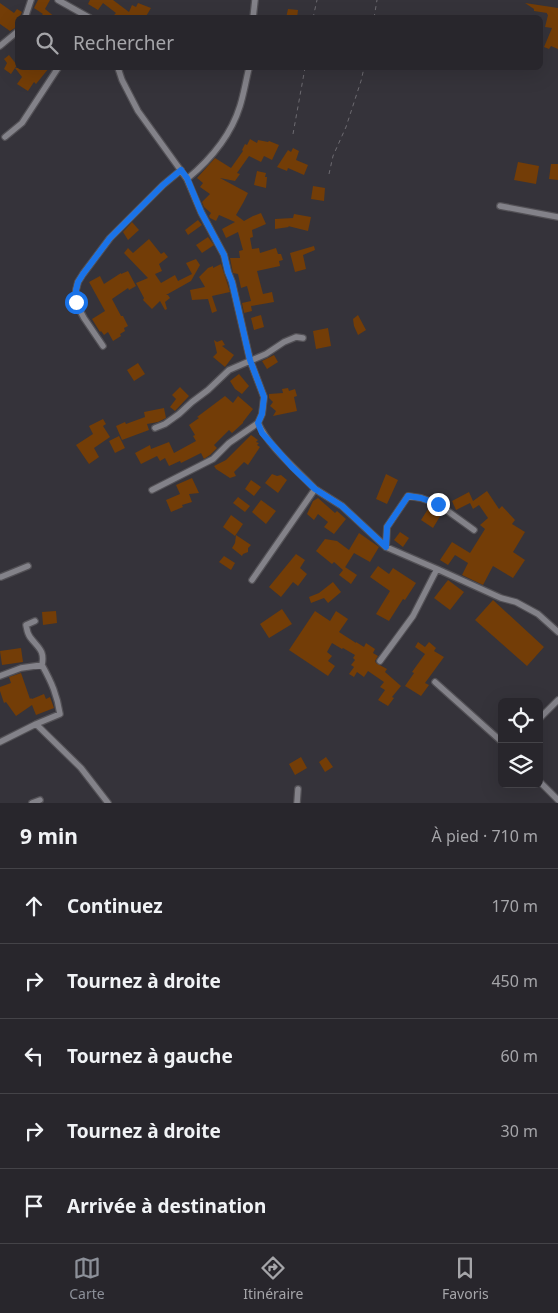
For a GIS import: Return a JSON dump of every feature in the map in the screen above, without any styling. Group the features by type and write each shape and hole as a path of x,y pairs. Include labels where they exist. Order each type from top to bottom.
{"street":[{"path":"26,15 31,0"},
{"path":"58,0 85,15"},
{"path":"253,15 255,0"},
{"path":"0,46 15,34"},
{"path":"5,138 22,123 57,70"},
{"path":"119,70 138,111 187,178 201,212 224,255 250,360 264,397 262,414 258,423 229,444 213,459 152,490"},
{"path":"187,178 195,173 221,145 232,126 240,106 249,70"},
{"path":"103,346 84,318 76,302 78,282 110,238 163,185 181,170"},
{"path":"500,206 558,217"},
{"path":"155,428 165,424 179,414 229,370 266,354 284,342 296,337 304,338"},
{"path":"258,423 262,433 292,467 315,489 342,506 386,547 501,598 516,602 538,614 558,632"},
{"path":"252,580 315,489"},
{"path":"386,547 387,527 408,496 438,504 474,530"},
{"path":"0,577 28,566"},
{"path":"380,661 413,616 437,569"},
{"path":"0,742 60,714 53,684 42,665 43,659 40,648 28,635 26,625 34,621"},
{"path":"0,676 21,668 42,665"},
{"path":"435,682 498,738"},
{"path":"543,716 558,700"},
{"path":"36,724 81,768 108,803"},
{"path":"543,784 558,800"},
{"path":"297,803 298,789"},
{"path":"32,803 40,800"}],"path":[{"path":"314,15 317,0"},
{"path":"374,15 377,0"},
{"path":"293,134 306,70"},
{"path":"329,174 333,156 346,128 364,70"}],"building":[{"path":"38,0 50,0 45,9 52,15 42,15 34,8"},
{"path":"90,0 113,0 129,12 132,5 136,7 138,3 151,8 147,15 114,15 116,13 103,3 98,10 88,4"},
{"path":"0,3 14,13 17,9 22,12 20,15 15,15 15,28 10,31 0,24"},
{"path":"525,3 558,8 558,49 551,46 549,49 544,47 552,28 545,27 547,13 534,11"},
{"path":"288,9 298,10 297,15 287,15"},
{"path":"9,55 15,62 15,68 11,74 4,69 7,63 4,59"},
{"path":"17,70 47,70 36,84 34,82 28,91 17,84 22,77"},
{"path":"250,139 257,143 258,140 269,141 279,145 272,160 264,156 261,162 249,156 237,173 240,174 235,181 220,178 248,193 236,215 244,221 261,213 266,224 252,230 253,237 250,238 252,249 259,248 260,253 276,248 283,260 279,261 280,266 257,271 263,294 272,292 274,302 251,306 252,311 244,313 242,303 251,301 247,286 241,288 238,274 233,273 230,258 240,258 239,251 243,250 238,232 226,238 222,229 235,222 219,215 216,221 210,218 211,213 204,207 202,202 210,194 200,187 203,183 197,178 215,158 231,168"},
{"path":"293,148 299,151 296,160 308,165 304,175 288,168 287,171 277,167 288,150 291,152"},
{"path":"518,162 539,166 536,184 514,180"},
{"path":"551,164 558,164 558,180 549,179"},
{"path":"257,171 266,173 266,188 254,185"},
{"path":"313,186 325,188 324,201 311,199"},
{"path":"294,214 311,217 308,231 288,226 275,229 275,219 293,218"},
{"path":"198,220 202,225 188,235 185,230"},
{"path":"132,222 139,230 128,240 123,232"},
{"path":"208,237 214,245 202,253 196,245"},
{"path":"149,239 161,254 164,252 168,257 159,264 162,271 155,274 161,283 175,275 178,281 192,274 186,263 196,259 200,265 191,281 166,295 170,298 165,302 167,309 165,310 160,301 152,309 143,300 144,298 136,283 148,278 124,253 128,248 133,253"},
{"path":"314,246 315,250 303,255 306,269 295,272 290,253"},
{"path":"221,264 230,292 212,296 217,311 212,313 208,299 192,300 190,290 205,287 199,277 208,268"},
{"path":"128,271 136,286 129,290 128,288 112,299 128,326 124,328 125,331 120,334 121,336 113,341 108,332 104,335 100,332 92,319 105,311 89,282 100,276 104,284 121,273"},
{"path":"261,315 264,327 254,330 251,318"},
{"path":"358,315 366,330 358,335 353,319"},
{"path":"328,328 331,346 316,349 313,331"},
{"path":"214,340 217,342 222,340 225,345 222,346 234,355 225,367 213,357 217,353"},
{"path":"274,355 278,362 267,369 262,361"},
{"path":"138,363 145,374 134,381 127,370"},
{"path":"239,374 249,386 242,394 235,389 230,381"},
{"path":"180,387 189,396 175,411 170,407 176,399 172,395"},
{"path":"288,388 289,391 295,389 297,396 294,397 297,411 273,416 276,411 270,406 273,402 269,398 269,394 283,393 282,389"},
{"path":"225,396 233,403 238,396 253,409 243,423 232,433 229,430 214,445 217,448 210,455 204,459 201,453 181,463 180,461 169,466 165,458 160,461 157,456 141,464 135,453 150,445 151,449 169,442 174,453 196,441 189,425"},
{"path":"164,408 166,418 147,424 149,430 122,440 116,426 145,417 144,412"},
{"path":"103,419 106,424 103,426 110,437 94,448 99,457 89,464 76,445 93,434 89,426"},
{"path":"251,435 258,440 256,442 259,443 257,445 260,447 248,465 244,462 234,472 236,476 230,478 216,469 214,466 226,460"},
{"path":"119,436 125,448 115,453 109,441"},
{"path":"272,474 281,475 287,480 278,493 265,483"},
{"path":"386,474 398,480 387,504 376,499"},
{"path":"192,478 199,493 189,494 192,502 182,505 183,507 171,512 166,500 180,494 176,485"},
{"path":"251,480 261,487 254,496 245,489"},
{"path":"487,491 499,509 502,506 515,520 512,524 525,532 513,552 525,560 513,578 493,566 483,585 462,575 468,563 455,555 448,565 440,560 452,542 470,553 485,529 480,525 488,518 479,505 473,509 470,503 456,510 452,501 469,492 473,501"},
{"path":"238,497 250,506 245,512 233,503"},
{"path":"318,498 335,513 337,511 346,519 334,534 324,527 328,522 318,514 314,520 307,514 313,501"},
{"path":"261,500 276,511 266,524 252,512"},
{"path":"430,506 442,513 433,528 421,520"},
{"path":"231,515 243,524 235,536 223,527"},
{"path":"400,532 409,538 403,547 394,540"},
{"path":"359,533 379,547 370,562 354,553 345,567 357,575 351,584 339,575 343,570 316,551 325,539 337,541 349,550"},
{"path":"236,535 251,545 248,548 248,552 242,556 232,548"},
{"path":"296,554 305,560 300,568 307,574 298,586 293,582 281,597 269,587"},
{"path":"224,556 235,563 231,570 219,562"},
{"path":"378,566 389,574 393,568 416,583 389,621 376,614 390,591 370,577"},
{"path":"448,580 464,592 450,610 434,598"},
{"path":"333,582 341,592 328,603 324,598 311,603 309,597 319,593"},
{"path":"493,600 544,647 527,666 475,620"},
{"path":"282,609 292,624 269,638 260,624"},
{"path":"56,611 57,623 43,625 42,612"},
{"path":"315,611 330,621 336,611 348,619 339,632 364,647 366,643 375,649 373,653 378,656 375,661 376,663 387,669 385,672 401,686 392,697 394,698 388,706 378,700 385,690 380,687 384,682 368,671 364,677 357,672 354,677 349,674 354,667 351,665 355,660 353,658 355,655 343,648 332,643 327,652 332,656 328,661 335,666 328,676 289,650"},
{"path":"418,642 425,647 429,642 436,648 434,651 444,657 425,683 429,685 421,696 405,686 425,654 415,647"},
{"path":"21,648 23,662 2,665 0,651"},
{"path":"21,673 30,699 44,694 46,699 50,697 54,708 36,715 32,705 16,716 6,702 4,703 0,687 11,683 9,677"},
{"path":"301,757 307,768 295,775 289,764"},
{"path":"326,757 333,767 325,772 319,762"}],"route":[{"path":"76,302 75,296 78,282 110,238 163,185 181,170 187,178 201,212 224,255 250,360 264,397 262,414 258,423 262,433 292,467 315,489 342,506 386,547 387,527 408,496 438,504"}]}
